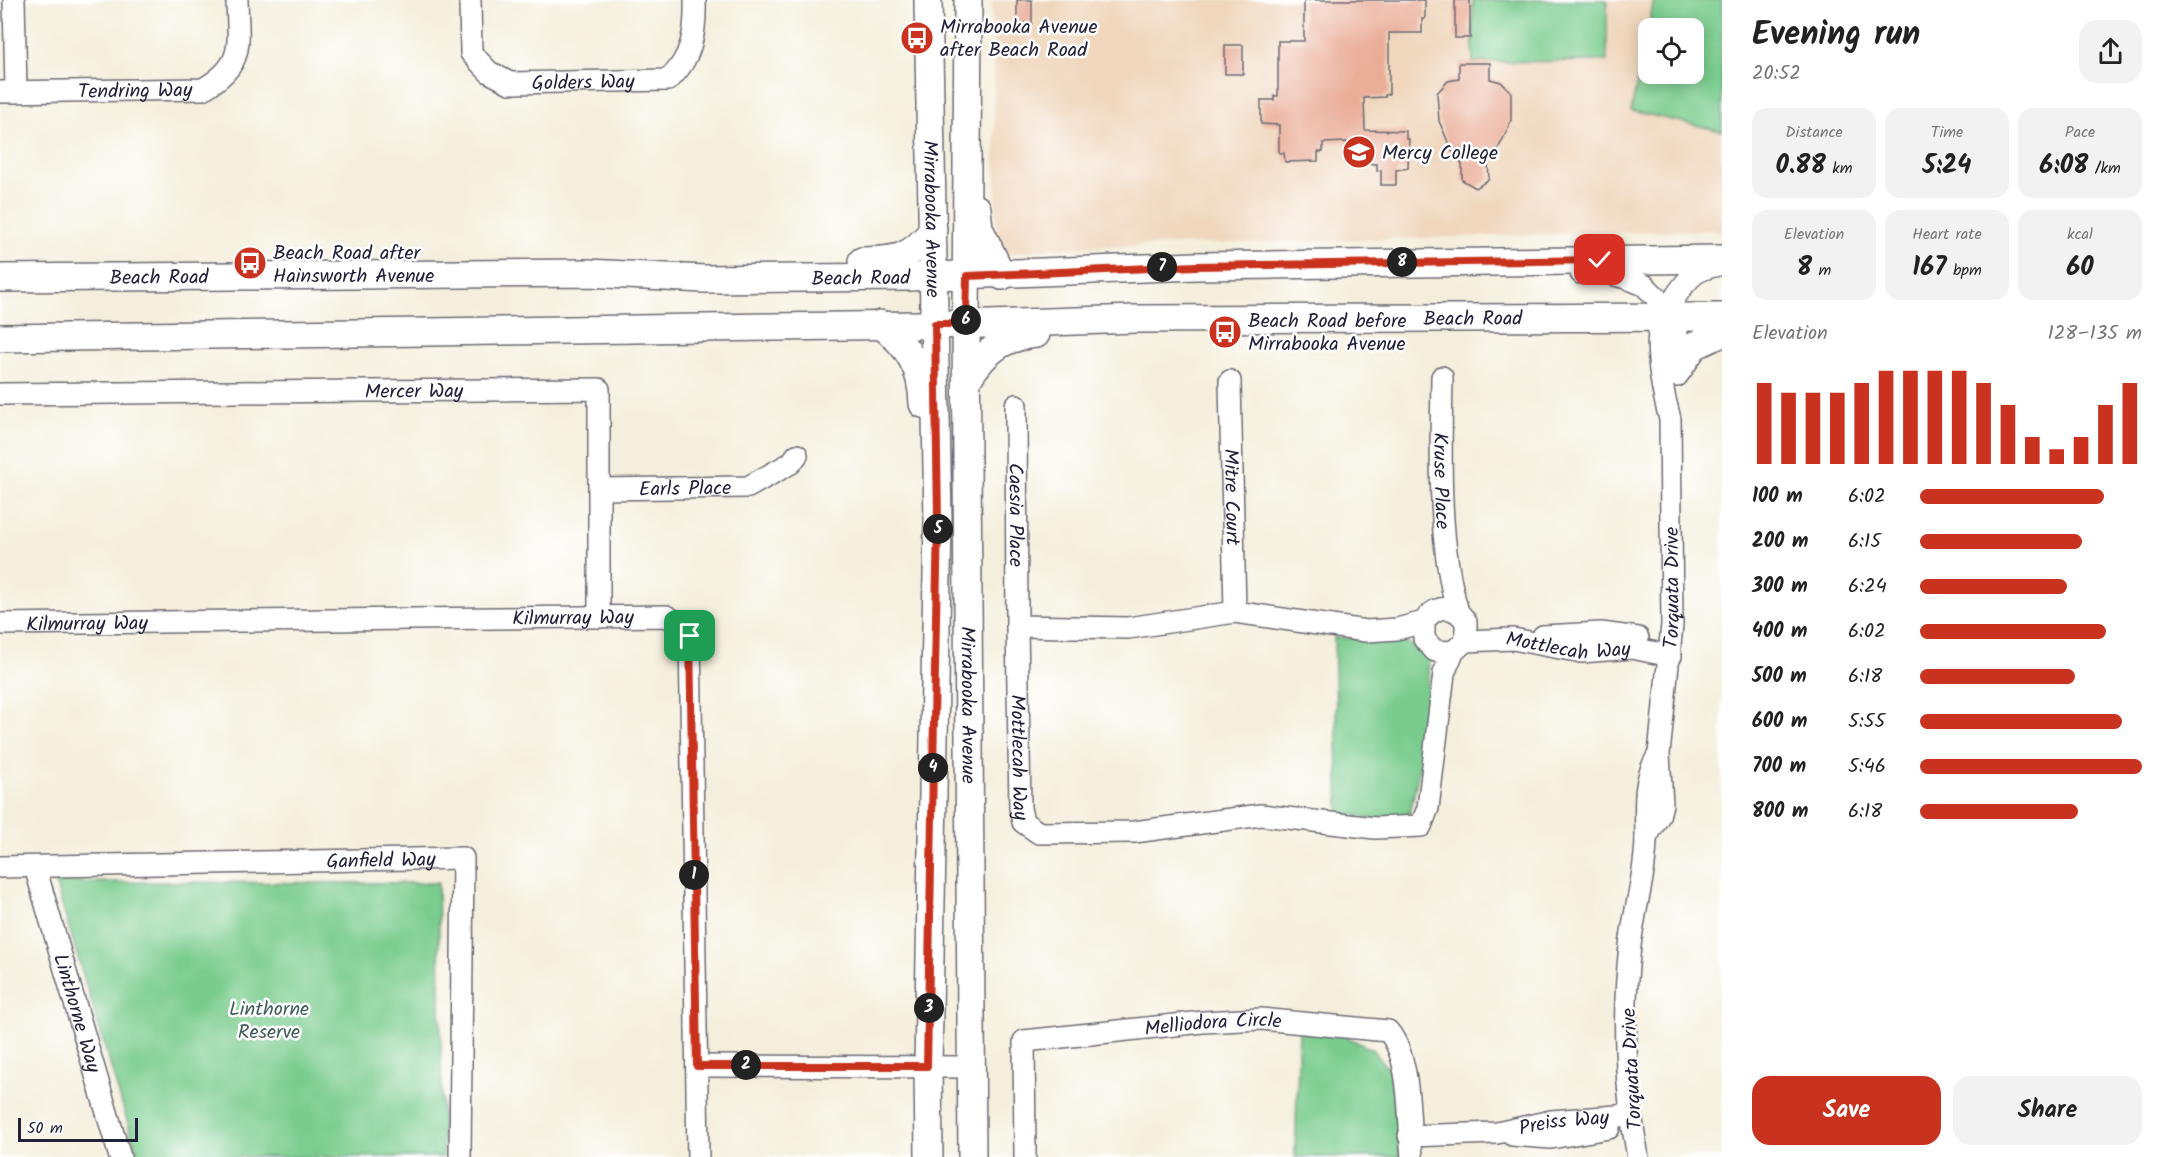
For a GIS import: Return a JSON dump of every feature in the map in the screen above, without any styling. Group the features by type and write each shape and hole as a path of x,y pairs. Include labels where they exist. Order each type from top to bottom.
{"main road":[{"name":"Mirrabooka Avenue","path":"928,0 938,520 927,1066 929,1157"},
{"name":"Mirrabooka Avenue","path":"968,13 966,380 972,1157"},
{"path":"968,13 976,108 977,219 1002,276"},
{"path":"739,278 783,263 893,261 915,251 933,230"},
{"name":"Beach Road","path":"0,278 588,273 704,279 1002,276 1196,266 1722,259"},
{"name":"Beach Road","path":"0,338 966,324 1136,319 1722,316"},
{"path":"966,380 978,362 994,346 1019,336 1092,331 1136,319"},
{"path":"880,324 902,342 923,381 925,486 938,520"},
{"path":"1677,371 1694,346 1722,333"}],"street":[{"path":"8,92 14,0"},
{"name":"Tendring Way","path":"8,92 203,89 230,69 236,58 237,0"},
{"name":"Golders Way","path":"470,0 471,53 489,72 510,83 668,81 681,69 696,32 695,0"},
{"name":"Torquata Drive","path":"1477,261 1507,271 1608,273 1644,285 1656,297 1666,317 1676,330 1678,396 1670,419"},
{"name":"Torquata Drive","path":"1638,1157 1631,1121 1626,1032 1629,948 1646,838 1644,802 1651,767 1659,754 1671,648 1670,419 1663,397 1659,330 1675,295 1697,272 1722,264"},
{"name":"Kruse Place","path":"1442,377 1443,486 1449,583 1445,631"},
{"name":"Mitre Court","path":"1230,381 1235,612"},
{"name":"Mercer Way","path":"0,394 599,389 599,617"},
{"name":"Caesia Place","path":"1016,405 1017,626"},
{"name":"Earls Place","path":"599,489 748,487 791,463 797,455"},
{"name":"Mottlecah Way","path":"1445,631 1444,673 1428,808 1421,826 1375,828 1261,815 1134,832 1039,833 1023,822 1020,808 1017,626 1128,628 1235,612 1366,631 1397,629 1445,631 1543,636 1601,633 1671,648"},
{"name":"Kilmurray Way","path":"0,624 666,616 679,623 690,636 698,1157"},
{"name":"Ganfield Way","path":"0,867 463,858 460,1157"},
{"name":"Linthorne Way","path":"35,867 120,1157"},
{"name":"Melliodora Circle","path":"1025,1157 1024,1041 1226,1020 1261,1019 1318,1022 1388,1031 1398,1042 1403,1064 1412,1157"},
{"path":"697,1066 972,1067"},
{"name":"Preiss Way","path":"1409,1136 1497,1133 1551,1120 1631,1121"}],"shaded area":[{"name":"Mercy College","path":"992,0 1722,0 1722,230 1052,248 997,255"}],"green space":[{"path":"1473,0 1607,0 1607,61 1473,62"},
{"path":"1654,0 1722,0 1722,131 1631,111 1638,77 1638,84 1704,84 1704,18 1650,18"},
{"path":"1334,637 1406,642 1429,656 1426,737 1410,813 1375,820 1339,812"},
{"name":"Linthorne Reserve","path":"55,882 438,883 443,1157 138,1157"},
{"path":"1335,1031 1373,1050 1390,1072 1400,1157 1295,1157 1299,1032"}],"building":[{"path":"1017,0 1032,0 1032,23 1017,23"},
{"path":"1304,0 1425,0 1422,33 1389,33 1389,94 1385,97 1364,98 1365,130 1406,131 1406,139 1409,139 1408,168 1396,170 1396,185 1381,185 1381,170 1377,171 1377,164 1348,163 1347,142 1323,143 1323,152 1318,152 1318,161 1285,162 1284,153 1279,153 1279,125 1261,124 1261,100 1274,100 1274,96 1278,96 1278,41 1304,41"},
{"path":"1455,0 1470,0 1470,38 1455,38"},
{"path":"1225,45 1243,45 1243,74 1225,74"},
{"path":"1459,63 1490,63 1490,79 1501,82 1511,92 1511,120 1496,153 1488,162 1489,179 1476,188 1462,180 1462,164 1452,151 1439,121 1437,93 1448,81 1459,79"}],"place":[{"name":"Mirrabooka Avenue after Beach Road","path":"917,38"},
{"name":"Mercy College","path":"1359,152"},
{"name":"Beach Road after Hainsworth Avenue","path":"250,263"},
{"name":"Beach Road before Mirrabooka Avenue","path":"1225,332"}],"route":[{"path":"690,636 697,1066 927,1066 938,520 935,324 966,324 967,276 1196,266 1600,260"}]}
